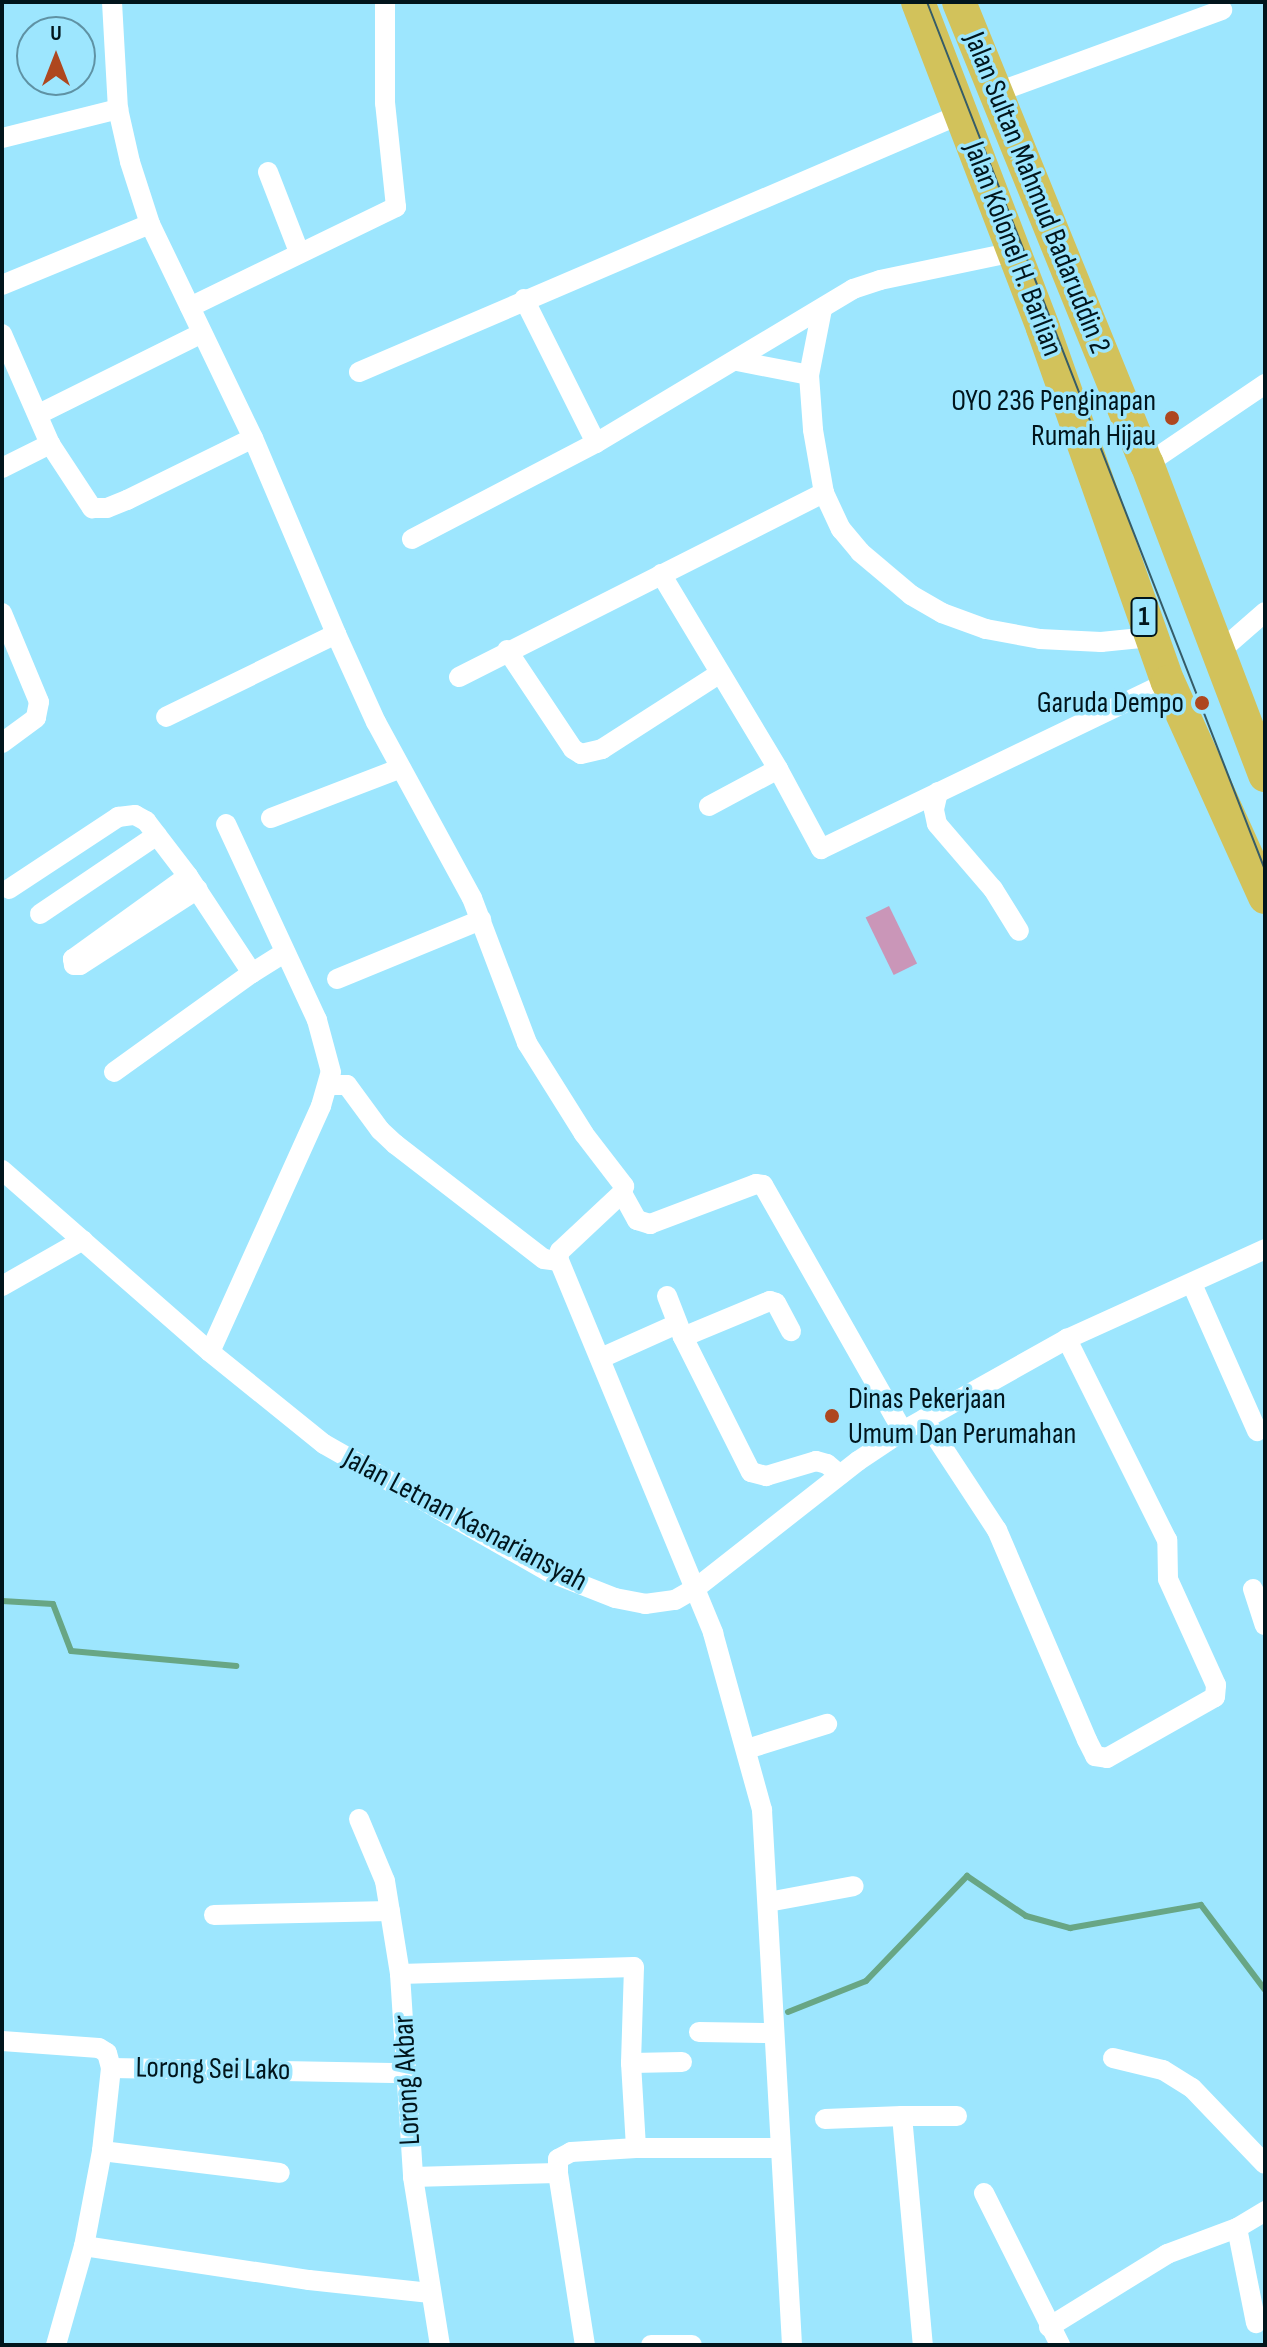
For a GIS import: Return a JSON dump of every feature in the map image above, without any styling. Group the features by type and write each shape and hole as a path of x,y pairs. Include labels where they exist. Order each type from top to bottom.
{"highway":[{"name":"Jalan Kolonel H. Barlian","path":"918,2 1043,328 1168,682 1265,897"},
{"name":"Jalan Sultan Mahmud Badaruddin 2","path":"959,2 1147,464 1218,653"},
{"path":"1043,328 1086,313"},
{"name":"1","path":"1218,653 1265,775"}],"street":[{"path":"112,2 118,109 130,162 150,224 253,438 336,634 401,768 437,830 481,920 527,1043 584,1134 623,1184 622,1193 637,1220 650,1224 756,1184 763,1185 903,1431"},
{"path":"190,307 397,205 389,166 385,103 385,2"},
{"path":"995,93 1222,10"},
{"path":"2,138 118,109"},
{"path":"359,372 961,114"},
{"path":"268,172 299,252"},
{"path":"2,285 150,224"},
{"path":"412,539 596,443 867,283 1014,252"},
{"path":"524,299 596,443"},
{"path":"822,309 809,375 813,430 824,493 841,529 885,577 942,613 986,629 1040,639 1101,642 1151,637"},
{"path":"39,414 202,333"},
{"path":"2,334 50,444 87,504 99,509 127,500 253,438"},
{"path":"737,361 809,375"},
{"path":"1147,464 1265,384"},
{"path":"2,468 50,444"},
{"path":"459,677 507,650 824,493"},
{"path":"661,574 778,769 821,849 1168,682"},
{"path":"1218,653 1265,612"},
{"path":"2,614 37,691 39,706 36,718 2,743"},
{"path":"166,717 336,634"},
{"path":"507,650 573,749 581,754 602,749 719,674"},
{"path":"271,818 401,768"},
{"path":"709,806 778,769"},
{"path":"938,792 934,810 937,824 993,889 1019,931"},
{"path":"9,889 123,815 140,817 193,883 252,973"},
{"path":"210,1352 329,1085 328,1050 226,824"},
{"path":"40,914 157,835"},
{"path":"193,883 80,965 74,965 73,959 193,883"},
{"path":"337,979 481,920"},
{"path":"114,1072 285,952"},
{"path":"329,1085 347,1085 380,1130 395,1144 544,1259 559,1261"},
{"name":"Jalan Letnan Kasnariansyah","path":"2,1170 210,1352 324,1444 549,1572 615,1598 645,1604 675,1600 696,1588 840,1475 903,1431 1067,1339 1265,1249"},
{"path":"622,1193 560,1251 559,1261 720,1651 764,1825 792,2345"},
{"path":"2,1286 83,1240"},
{"path":"1192,1284 1257,1431"},
{"path":"667,1296 680,1330 751,1472 766,1476 816,1461 827,1464 840,1475"},
{"path":"601,1358 770,1301 776,1303 791,1331"},
{"path":"924,1419 997,1530 1087,1740 1095,1756 1107,1758 1215,1697 1216,1685 1168,1579 1167,1540 1067,1339"},
{"path":"1253,1589 1265,1625"},
{"path":"747,1749 827,1724"},
{"name":"Lorong Akbar","path":"359,1819 381,1868 400,1974 413,2177 440,2345"},
{"path":"768,1902 854,1886"},
{"path":"214,1915 390,1911"},
{"path":"400,1974 634,1967 631,2063 636,2148"},
{"path":"699,2032 773,2033"},
{"path":"2,2041 99,2048 107,2053 111,2068"},
{"path":"1113,2058 1163,2070 1192,2088 1265,2164"},
{"path":"631,2063 682,2062"},
{"name":"Lorong Sei Lako","path":"56,2345 84,2246 102,2151 111,2068 406,2073"},
{"path":"902,2116 923,2345"},
{"path":"825,2119 957,2116"},
{"path":"585,2345 558,2159 565,2153 636,2148 779,2148"},
{"path":"102,2151 280,2173"},
{"path":"413,2177 558,2173"},
{"path":"984,2193 1060,2345"},
{"path":"1049,2327 1167,2254 1237,2228 1265,2211"},
{"path":"1237,2228 1256,2323"},
{"path":"84,2246 309,2280 430,2293"},
{"path":"651,2345 692,2345"}],"shaded area":[{"path":"889,906 917,964 894,975 866,917"}],"waterway":[{"path":"2,1601 53,1604 71,1651 236,1666"},
{"path":"788,2012 866,1981 967,1876 1026,1916 1070,1928 1201,1905 1265,1990"}],"tram line":[{"path":"927,2 1265,870"}],"place":[{"name":"OYO 236 Penginapan Rumah Hijau","path":"1172,418"},
{"name":"Garuda Dempo","path":"1202,703"},
{"name":"Dinas Pekerjaan Umum Dan Perumahan","path":"832,1416"}]}
